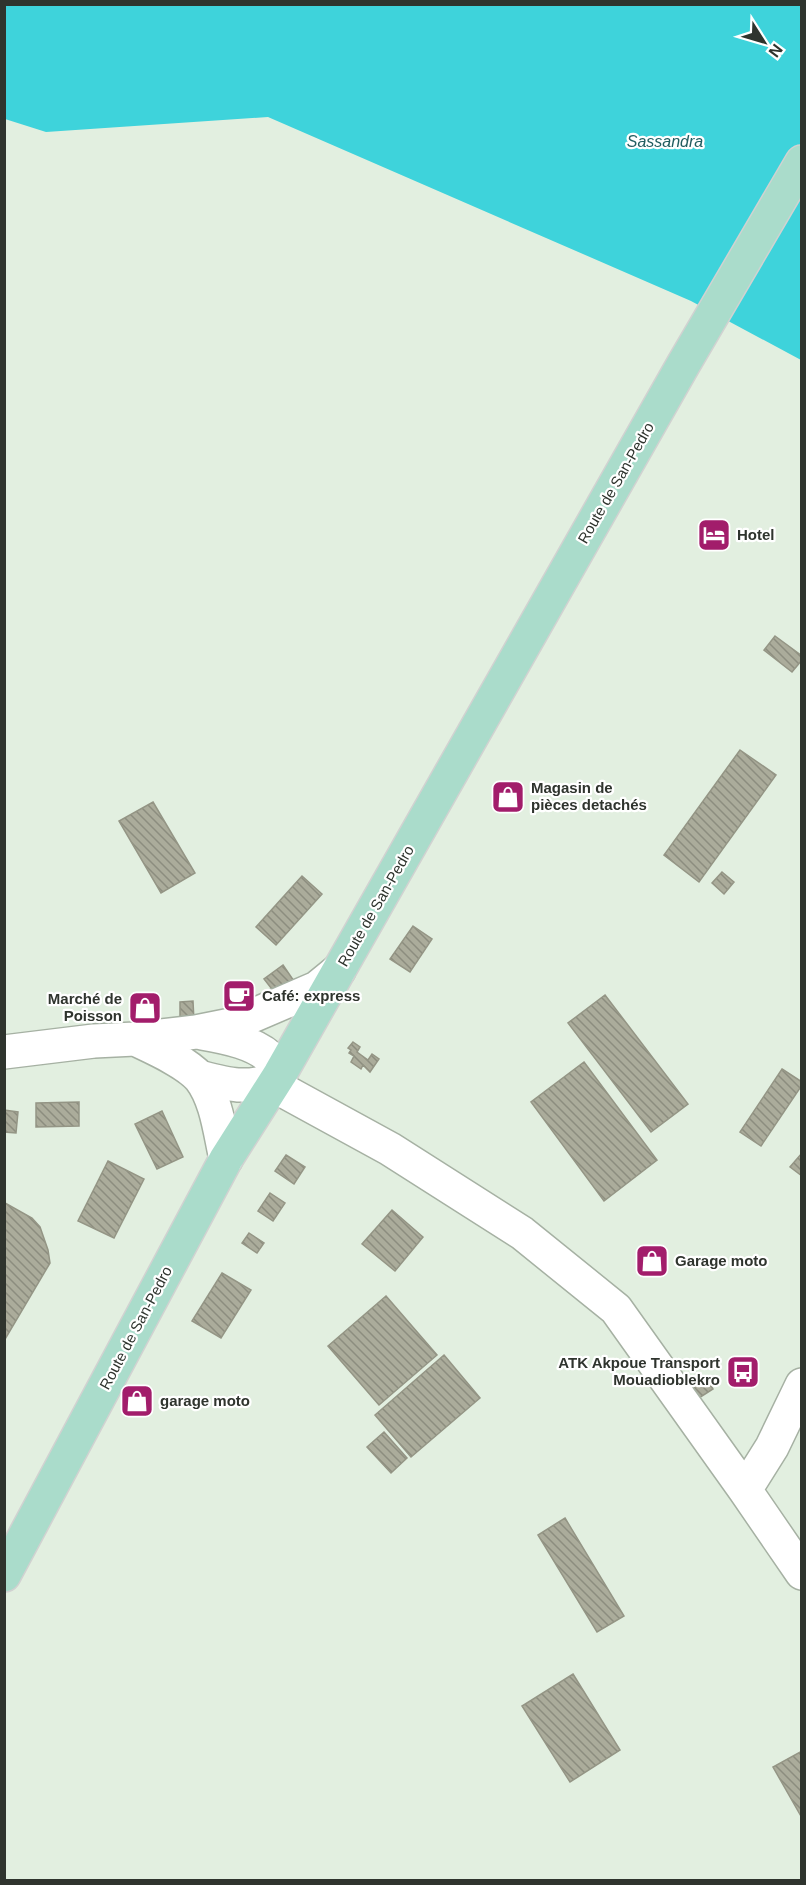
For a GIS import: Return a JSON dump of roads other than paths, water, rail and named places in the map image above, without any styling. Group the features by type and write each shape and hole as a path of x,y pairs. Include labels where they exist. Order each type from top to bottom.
{"main road":[{"name":"Route de San-Pedro","path":"4,1575 226,1159 276,1080 801,162"}],"street":[{"path":"4,1052 196,1032 231,1025 317,988 339,970"},
{"path":"196,1032 260,1051 272,1061 276,1080"},
{"path":"135,1039 167,1055 199,1077 235,1086 254,1086 276,1080 522,1233 616,1310 745,1490 801,1573"},
{"path":"199,1077 208,1092 216,1115 226,1159"},
{"path":"745,1490 772,1447 801,1385"}],"water":[{"name":"Sassandra","path":"5,5 801,5 801,360 691,301 268,117 46,132 5,119"}],"place":[{"name":"Hotel","path":"714,535"},
{"name":"Magasin de pièces detachés","path":"508,797"},
{"name":"Café: express","path":"239,996"},
{"name":"Marché de Poisson","path":"145,1008"},
{"name":"Garage moto","path":"652,1261"},
{"name":"ATK Akpoue Transport Mouadioblekro","path":"743,1372"},
{"name":"garage moto","path":"137,1401"}]}
